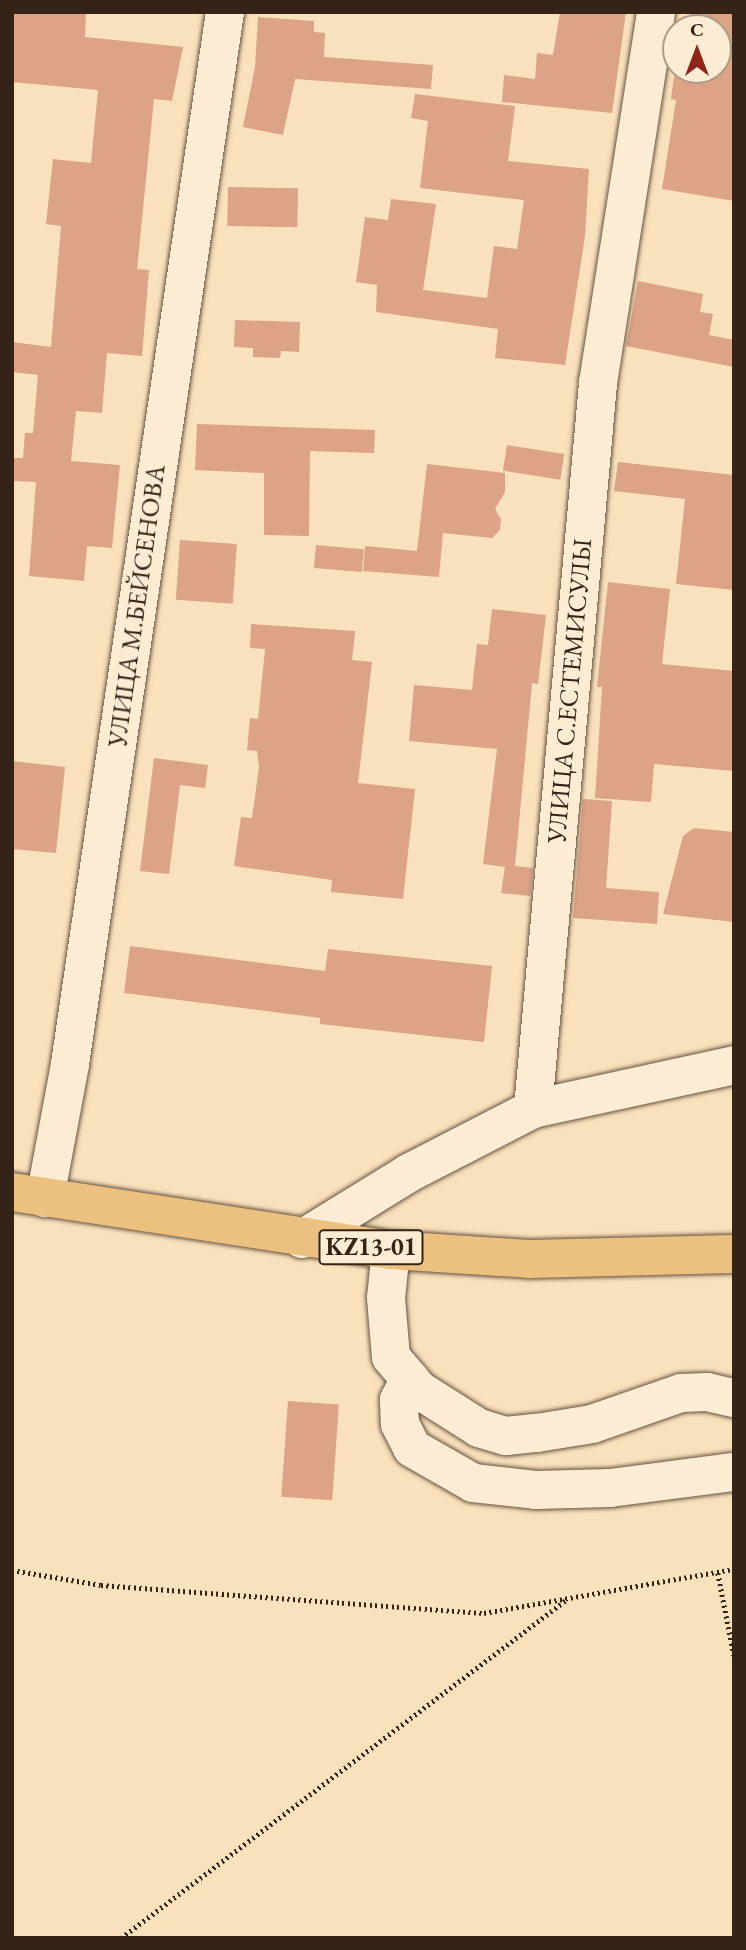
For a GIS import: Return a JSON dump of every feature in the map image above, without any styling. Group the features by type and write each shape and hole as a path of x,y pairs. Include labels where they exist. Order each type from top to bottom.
{"highway":[{"name":"KZ13-01","path":"28,1195 302,1240 391,1250 529,1259 734,1254"}],"street":[{"name":"УЛИЦА М.БЕЙСЕНОВА","path":"28,1195 74,1037 225,12"},
{"name":"УЛИЦА С.ЕСТЕМИСУЛЫ","path":"533,1110 598,383 656,12"},
{"path":"302,1240 409,1173 533,1110 734,1065"},
{"path":"391,1250 386,1298 391,1357 404,1389 400,1424 412,1448 473,1483 536,1490 610,1488 734,1472"},
{"path":"404,1389 452,1415 506,1436 592,1424 681,1393 707,1392 734,1398"}],"path":[{"path":"12,1570 101,1585 484,1614 734,1569"},
{"path":"718,1573 734,1655"},
{"path":"121,1938 567,1600"}],"building":[{"path":"12,12 86,12 85,37 183,47 172,101 154,99 137,269 149,270 142,356 107,353 102,413 76,411 71,461 120,465 112,548 87,546 84,581 29,576 36,482 12,481 12,458 23,458 25,433 33,433 38,375 12,372 12,342 51,347 61,226 46,224 53,159 91,163 98,90 12,82"},
{"path":"560,12 626,12 612,113 502,102 504,75 535,79 537,53 553,55"},
{"path":"734,12 734,201 662,189 676,100 671,99 673,84 732,84 732,14 690,14"},
{"path":"258,17 314,21 314,32 325,33 324,57 433,65 431,89 295,79 283,135 243,127 255,67"},
{"path":"415,94 515,106 508,161 589,169 585,236 565,365 495,358 498,329 376,312 377,285 356,282 365,217 388,220 391,199 436,204 423,290 487,298 494,246 517,249 524,200 420,188 428,121 411,118"},
{"path":"228,187 298,188 297,227 227,226"},
{"path":"638,281 703,294 700,312 713,314 709,335 734,340 734,367 626,346"},
{"path":"235,320 300,322 299,352 281,351 280,358 253,357 253,348 234,347"},
{"path":"197,424 375,430 374,453 310,451 309,536 264,535 264,473 195,470"},
{"path":"507,445 564,454 560,480 503,471"},
{"path":"618,462 734,475 734,590 676,584 685,499 614,491"},
{"path":"427,464 505,473 505,492 495,509 501,519 500,530 492,538 443,533 439,577 363,571 365,546 417,551"},
{"path":"180,540 237,544 233,604 176,600"},
{"path":"316,545 364,549 362,572 314,568"},
{"path":"608,582 670,589 662,664 734,671 734,771 654,764 651,802 595,798 602,687 597,687"},
{"path":"492,609 546,615 538,684 532,683 515,866 533,868 530,896 501,893 505,867 483,864 497,749 409,741 414,685 472,690 477,644 488,645"},
{"path":"251,624 355,631 352,660 372,662 358,783 415,789 403,899 331,892 332,880 234,866 241,817 252,818 259,767 257,751 247,750 250,718 258,719 265,649 250,648"},
{"path":"154,758 208,765 205,788 180,785 169,874 140,871"},
{"path":"12,761 65,767 56,853 12,849"},
{"path":"583,799 612,801 606,888 659,892 657,924 573,918"},
{"path":"694,828 734,832 734,922 663,914 683,836"},
{"path":"130,946 325,971 328,949 492,966 484,1042 320,1024 320,1018 124,993"},
{"path":"288,1401 339,1405 332,1500 281,1497"}]}
